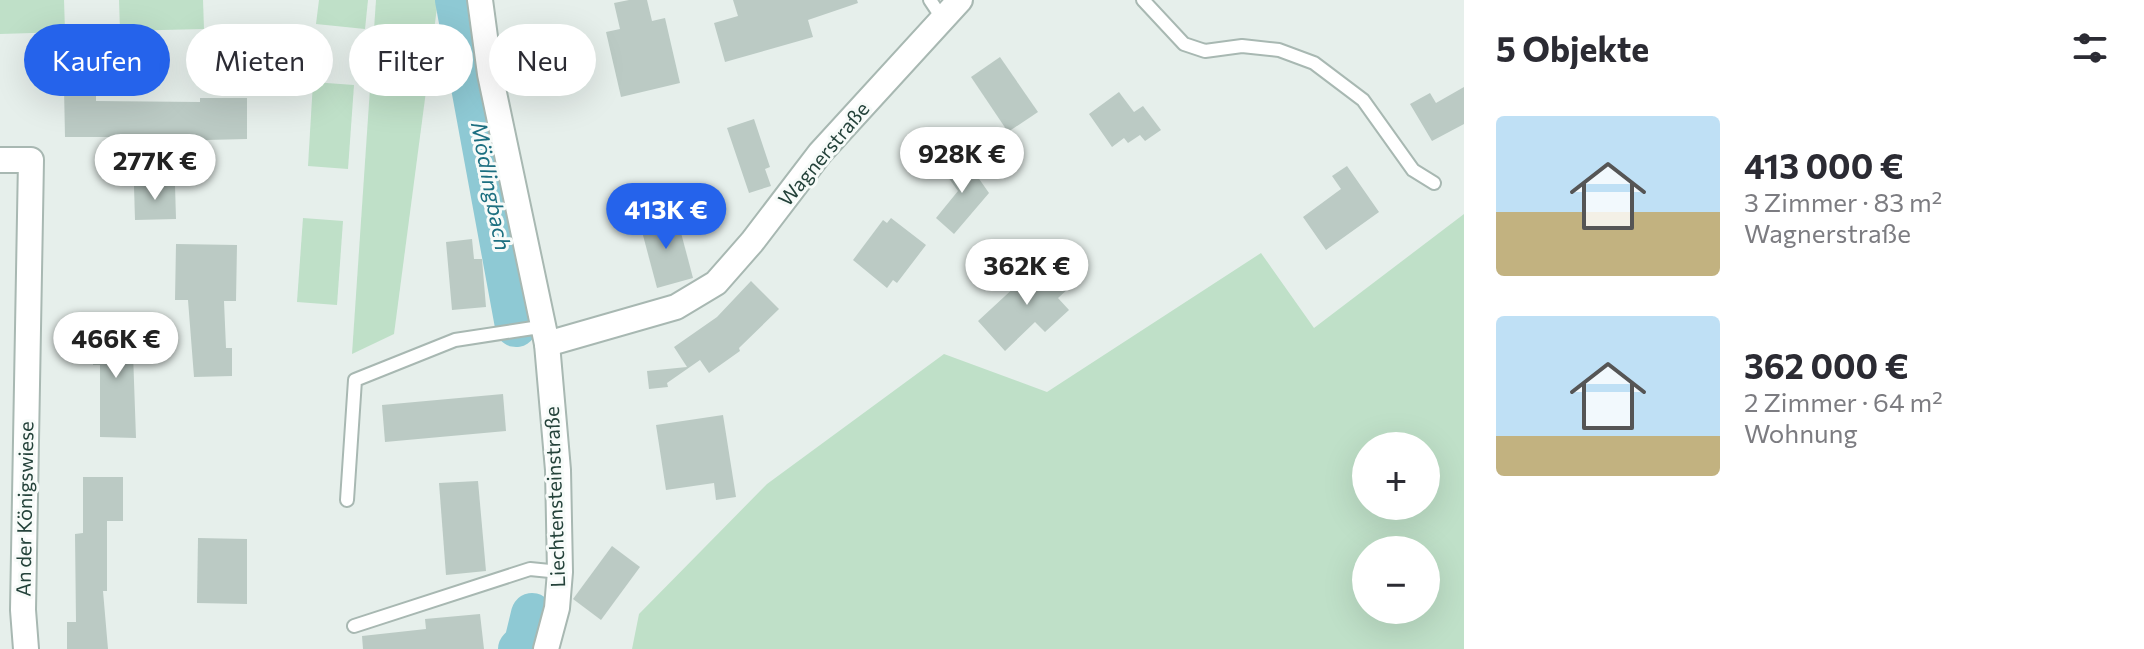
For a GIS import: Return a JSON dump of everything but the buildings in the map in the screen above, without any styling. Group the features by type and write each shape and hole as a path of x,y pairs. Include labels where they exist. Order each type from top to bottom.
{"street":[{"name":"Liechtensteinstraße","path":"480,0 490,74 541,334 560,572 557,608 546,649"},
{"name":"Wagnerstraße","path":"541,334 676,307 716,283 752,242 936,9 960,0"},
{"name":"An der Königswiese","path":"0,160 31,160 23,610 26,649"}],"lane":[{"path":"1143,0 1184,44 1205,51 1242,46 1279,50 1314,63 1363,100 1413,170 1434,183"},
{"path":"347,500 355,380 455,340 507,333 541,334"},
{"path":"354,626 530,569 560,572"}],"green space":[{"path":"0,0 64,0 65,24 24,24 24,33 0,34"},
{"path":"119,0 203,0 204,24 186,24 186,29 170,30 170,24 120,24"},
{"path":"319,0 368,0 366,24 349,24 349,27 316,24"},
{"path":"376,0 438,0 435,24 374,24"},
{"path":"333,83 349,85 349,96 353,96 348,169 308,166 312,96 333,96"},
{"path":"369,96 425,96 394,334 352,354"},
{"path":"1464,214 1464,649 632,649 639,614 767,484 944,354 1047,392 1261,253 1314,328"},
{"path":"303,218 343,221 337,305 297,302"}],"waterway":[{"name":"Mödlingbach","path":"456,0 516,326"},
{"name":"Mödlingbach","path":"519,649 525,643 532,614"}]}
